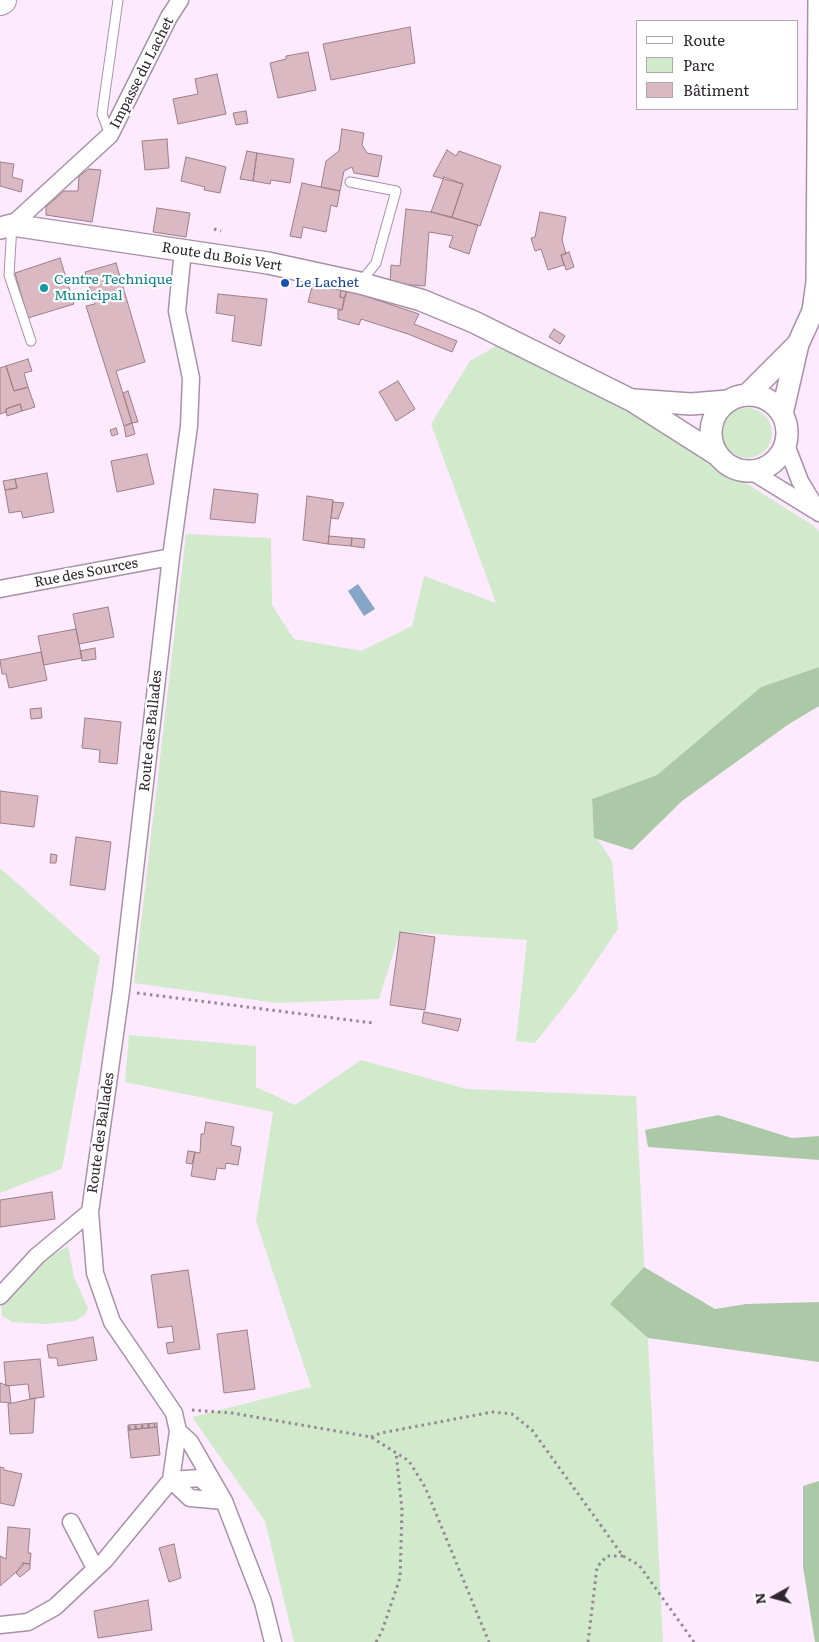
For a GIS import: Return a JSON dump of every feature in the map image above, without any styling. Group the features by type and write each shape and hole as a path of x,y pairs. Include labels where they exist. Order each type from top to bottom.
{"street":[{"name":"Impasse du Lachet","path":"6,226 110,135 180,0"},
{"path":"782,414 798,344 813,311 817,282 819,0"},
{"name":"Route du Bois Vert","path":"6,226 268,263 360,283 421,300 456,314 574,374 631,400"},
{"name":"Route des Ballades","path":"174,1413 112,1322 95,1273 90,1212 122,992 171,557 189,426 191,378 177,311 183,250"},
{"path":"719,456 713,445 710,433 712,420 719,409 737,398 798,344"},
{"path":"737,398 767,399 782,414 785,423 785,442 781,453 773,462 763,468 751,471 739,470 728,465 719,456 631,400 691,404 737,398"},
{"path":"785,442 800,481 818,512"},
{"path":"751,471 818,512"},
{"name":"Rue des Sources","path":"0,589 171,557"},
{"path":"0,1296 37,1256 90,1212"},
{"path":"0,1625 28,1622 55,1607 96,1568 171,1480 178,1431 174,1413"},
{"path":"178,1431 190,1442 224,1501 263,1602 273,1642"},
{"path":"171,1480 200,1478 224,1501"},
{"path":"71,1522 96,1568"}],"lane":[{"path":"110,135 102,114 118,0"},
{"path":"350,182 396,191 376,263 360,283"},
{"path":"6,226 8,275 31,341"}],"path":[{"path":"214,229 222,231"},
{"path":"122,992 373,1023"},
{"path":"174,1413 192,1410 232,1413 371,1437 409,1461 426,1487 489,1642"},
{"path":"371,1437 381,1433 492,1412 512,1414 532,1430 623,1556 639,1565 694,1642"},
{"path":"128,1428 155,1425"},
{"path":"376,1642 382,1631 400,1578 402,1510 396,1452"},
{"path":"588,1642 597,1567 608,1556 623,1556"}],"green space":[{"path":"496,346 614,400 814,526 819,532 819,667 761,687 657,775 592,799 594,834 612,861 618,929 573,995 535,1043 516,1041 527,940 400,932 379,999 277,1003 134,983 186,534 271,538 272,605 294,639 361,651 412,626 424,576 496,603 431,424 470,361"},
{"path":"742,408 752,408 765,415 772,428 772,438 765,451 752,458 742,458 733,454 726,447 722,438 722,428 726,419 733,412"},
{"path":"819,667 819,706 789,724 682,801 632,850 594,838 592,799 657,775 761,687"},
{"path":"0,868 100,957 62,1169 0,1193"},
{"path":"129,1035 256,1046 256,1087 295,1105 361,1060 467,1089 636,1096 663,1642 294,1642 265,1521 192,1417 311,1387 256,1221 273,1112 125,1082"},
{"path":"718,1115 792,1138 819,1136 819,1160 648,1147 645,1130"},
{"path":"68,1246 74,1277 88,1308 86,1314 75,1321 46,1324 12,1322 2,1316 1,1303 43,1261"},
{"path":"644,1267 715,1309 746,1304 819,1302 819,1362 648,1338 610,1304"},
{"path":"819,1481 819,1642 815,1642 803,1567 803,1486"}],"water":[{"path":"358,584 375,609 364,616 348,591"}],"building":[{"path":"410,27 415,63 331,80 323,44"},
{"path":"308,52 316,90 278,98 270,63 286,59 286,56"},
{"path":"217,74 226,114 178,124 173,99 198,94 195,79"},
{"path":"246,111 248,123 236,125 233,113"},
{"path":"342,129 364,133 362,145 367,153 382,156 378,177 354,173 352,167 344,171 340,191 321,187 326,161 339,151"},
{"path":"167,139 169,168 145,170 142,141"},
{"path":"447,150 456,156 459,151 501,166 480,226 452,217 463,184 433,176"},
{"path":"247,151 257,153 253,181 240,179"},
{"path":"257,153 294,159 290,183 271,180 270,184 253,181"},
{"path":"186,157 226,167 220,193 204,190 205,187 181,181"},
{"path":"0,162 14,164 12,177 23,180 21,192 0,186"},
{"path":"89,169 101,170 92,222 46,215 46,207 64,191 78,191 79,176"},
{"path":"444,177 463,184 452,217 431,212"},
{"path":"302,183 340,191 337,207 331,205 326,232 303,227 301,238 290,236"},
{"path":"157,208 190,213 186,237 153,232"},
{"path":"406,209 431,212 478,225 469,254 449,247 453,236 429,232 425,286 390,283 391,265 400,266"},
{"path":"540,212 566,217 562,240 566,254 561,255 564,265 548,270 541,249 535,251 531,238 535,237"},
{"path":"569,252 574,267 566,270 561,255"},
{"name":"Centre Technique Municipal","path":"60,258 74,304 28,318 15,273"},
{"path":"116,263 145,362 116,371 132,423 124,426 86,306 95,304 85,272"},
{"path":"313,283 341,290 340,297 344,298 342,310 308,302"},
{"path":"341,290 347,290 344,298 340,297"},
{"path":"347,290 419,314 414,324 457,341 452,352 408,334 361,319 359,325 338,319 338,310 342,310"},
{"path":"218,294 267,299 261,346 232,341 235,316 216,313"},
{"path":"554,329 565,336 560,344 549,337"},
{"path":"28,359 32,371 24,373 28,387 14,391 6,366"},
{"path":"6,366 14,391 28,387 35,407 22,411 20,404 6,409 6,412 0,414 0,368"},
{"path":"398,381 415,409 396,421 379,392"},
{"path":"128,391 138,422 132,423 123,393"},
{"path":"20,404 22,411 7,416 6,409"},
{"path":"132,423 135,434 126,437 124,426"},
{"path":"116,428 118,434 112,436 110,430"},
{"path":"147,454 154,484 117,492 111,461"},
{"path":"47,473 54,512 23,518 21,511 9,513 5,490 17,488 15,479"},
{"path":"15,479 17,488 5,490 3,481"},
{"path":"214,489 258,494 255,523 210,519"},
{"path":"307,496 333,500 328,544 303,540"},
{"path":"333,502 344,503 338,519 331,518"},
{"path":"329,536 352,538 351,546 328,544"},
{"path":"352,538 365,539 364,548 351,546"},
{"path":"108,607 114,637 79,644 73,614"},
{"path":"76,629 82,658 44,665 38,636"},
{"path":"95,648 96,659 82,661 80,651"},
{"path":"41,652 47,680 9,688 6,674 2,674 0,660"},
{"path":"41,708 42,718 31,719 30,709"},
{"path":"85,718 121,722 117,764 99,762 100,750 82,748"},
{"path":"0,791 38,796 34,827 0,823"},
{"path":"76,837 111,842 105,890 70,885"},
{"path":"51,854 57,855 56,863 50,863"},
{"path":"400,932 435,937 425,1010 390,1005"},
{"path":"424,1012 461,1019 458,1031 422,1023"},
{"path":"206,1122 234,1127 231,1145 241,1147 238,1165 226,1163 225,1169 217,1168 215,1180 191,1176 195,1152 200,1153 201,1134 204,1134"},
{"path":"188,1151 195,1152 192,1164 186,1163"},
{"path":"52,1192 55,1219 0,1227 0,1200"},
{"path":"188,1270 200,1349 168,1354 166,1343 174,1342 172,1326 158,1328 151,1275"},
{"path":"247,1330 255,1389 224,1393 217,1334"},
{"path":"93,1337 97,1360 58,1366 57,1358 49,1358 47,1345"},
{"path":"40,1359 44,1397 30,1399 28,1384 6,1386 4,1362"},
{"path":"0,1383 9,1386 11,1403 0,1402"},
{"path":"35,1398 33,1433 10,1434 8,1404"},
{"path":"157,1423 157,1427 128,1430 128,1425"},
{"path":"157,1427 160,1455 131,1458 128,1430"},
{"path":"0,1467 4,1468 4,1470 22,1474 14,1506 0,1503"},
{"path":"8,1527 30,1529 28,1553 31,1553 30,1564 23,1563 23,1566 0,1586 0,1556 6,1559"},
{"path":"174,1544 181,1578 169,1582 159,1548"},
{"path":"23,1563 30,1564 30,1569 20,1577 16,1573"},
{"path":"148,1600 152,1630 98,1638 94,1611"}],"place":[{"name":"Le Lachet","path":"285,283"},
{"name":"Centre Technique Municipal","path":"44,288"}]}
